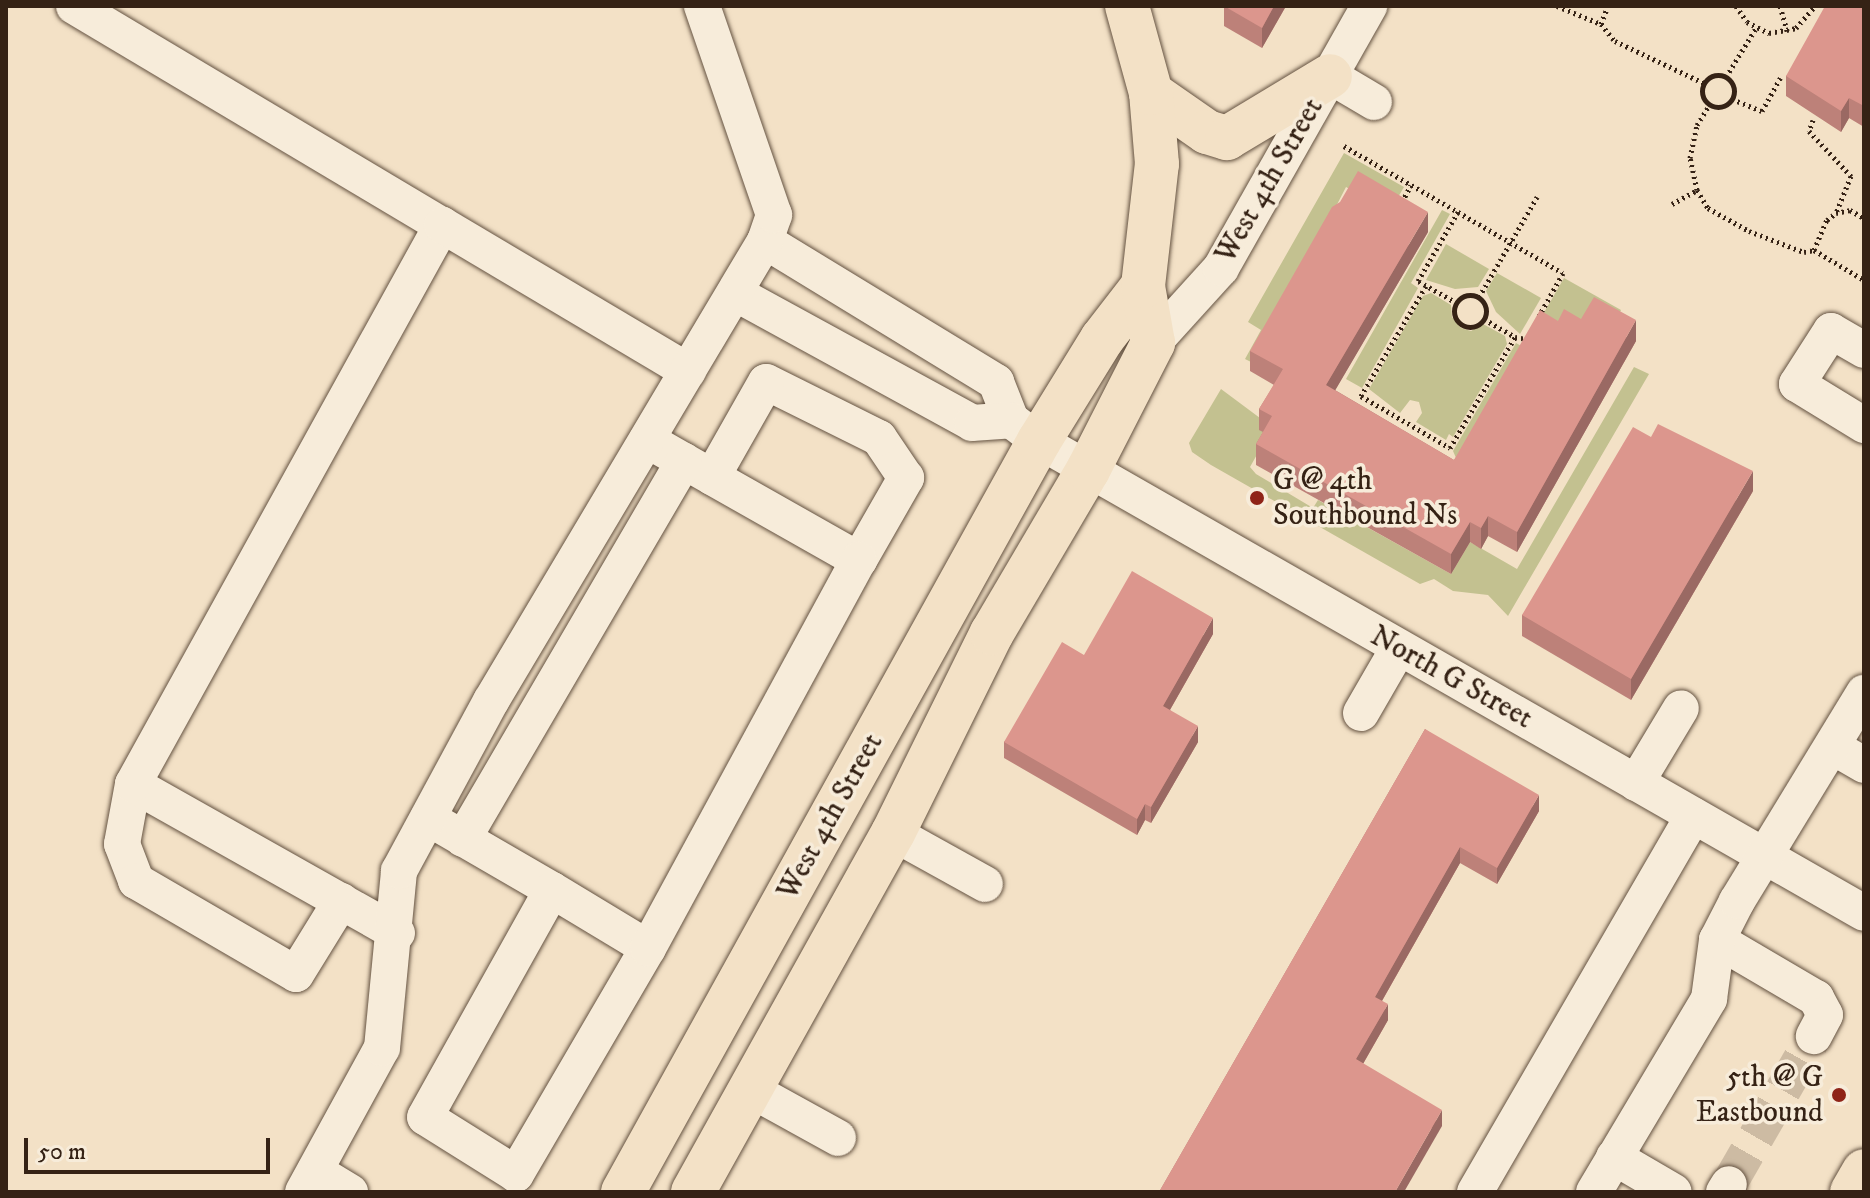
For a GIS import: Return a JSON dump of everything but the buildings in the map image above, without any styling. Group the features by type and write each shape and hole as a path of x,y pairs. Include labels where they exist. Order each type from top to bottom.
{"main road":[{"path":"1127,6 1151,93 1157,164 1143,286 1153,343"},
{"path":"1151,93 1207,132 1227,138 1330,76"},
{"name":"West 4th Street","path":"623,1192 1025,430 1143,286"},
{"name":"West 4th Street","path":"693,1192 753,1091 893,833 992,633 1088,470 1153,343"},
{"path":"1852,1192 1864,1171"}],"street":[{"path":"74,6 688,371"},
{"path":"350,1192 309,1182 382,1048 397,933 399,871 511,669 765,241 774,215 702,6"},
{"name":"West 4th Street","path":"1153,343 1221,268 1369,6"},
{"path":"1330,76 1374,102"},
{"path":"341,901 296,974 136,881 122,844 133,784 442,225"},
{"path":"765,241 996,382 1025,430"},
{"path":"735,293 972,423 1025,430"},
{"path":"1864,350 1831,331 1797,384 1864,425"},
{"path":"463,839 550,691 698,469 766,382 879,438 906,478 648,948 516,1174 425,1117 552,890"},
{"name":"North G Street","path":"1025,430 1088,470 1398,649 1864,913"},
{"path":"647,440 859,560"},
{"path":"1361,713 1398,649"},
{"path":"511,669 550,691"},
{"path":"1594,1192 1709,999 1717,940 1763,854 1833,747 1864,693"},
{"path":"1636,783 1681,708"},
{"path":"1833,747 1864,765"},
{"path":"133,784 397,933"},
{"path":"1475,1192 1693,816"},
{"path":"428,818 648,948"},
{"path":"893,833 985,884"},
{"path":"1717,940 1816,998 1825,1015 1814,1036"},
{"path":"753,1091 838,1138"},
{"path":"1614,1157 1674,1192"}],"path":[{"path":"1557,6 1601,24 1615,41 1704,83"},
{"path":"1601,24 1608,6"},
{"path":"1736,6 1756,28 1787,31 1814,9 1821,16"},
{"path":"1780,6 1787,31"},
{"path":"1726,77 1756,28"},
{"path":"1716,74 1726,77 1733,84 1732,99 1723,106 1710,104 1702,94 1704,83 1716,74"},
{"path":"1732,99 1762,111 1780,78"},
{"path":"1710,104 1697,125 1690,158 1697,190 1708,208 1749,231 1804,252 1814,250 1864,280"},
{"path":"1813,120 1809,131 1851,176 1836,213"},
{"path":"1344,146 1563,273 1524,342 1484,319"},
{"path":"1395,213 1411,185"},
{"path":"1672,204 1697,190"},
{"path":"1479,297 1537,197"},
{"path":"1814,250 1827,220 1836,213 1850,210 1864,218"},
{"path":"1457,303 1418,281 1458,212"},
{"path":"1426,286 1361,396 1450,448"},
{"path":"1469,294 1479,297 1487,309 1484,319 1470,327 1460,323 1457,303 1469,294"},
{"path":"1451,461 1450,448 1515,337"}],"shaded area":[{"path":"1344,153 1404,187 1390,211 1346,187 1255,364 1245,359 1261,330 1248,322"},
{"path":"1442,210 1450,214 1411,283 1418,288 1362,388 1346,379"},
{"path":"1446,244 1489,269 1478,287 1455,289 1426,280"},
{"path":"1497,273 1541,298 1520,334 1496,312 1486,291"},
{"path":"1564,278 1621,310 1612,327 1538,323"},
{"path":"1431,293 1451,305 1452,317 1461,328 1471,331 1483,324 1505,336 1507,344 1453,437 1449,434 1446,440 1416,422 1422,413 1419,402 1410,400 1400,413 1369,389 1423,296"},
{"path":"1516,343 1528,350 1460,467 1453,451"},
{"path":"1634,367 1649,374 1508,616 1488,595 1453,591 1434,579 1420,584 1211,465 1192,452 1189,443 1221,389 1264,421 1268,435 1250,467 1256,474 1313,508 1318,500 1451,574 1470,542 1517,569"}],"tunnel":[{"path":"1729,1184 1814,1036"}],"place":[{"name":"G @ 4th Southbound Ns","path":"1257,498"},
{"name":"5th @ G Eastbound","path":"1839,1095"}]}
